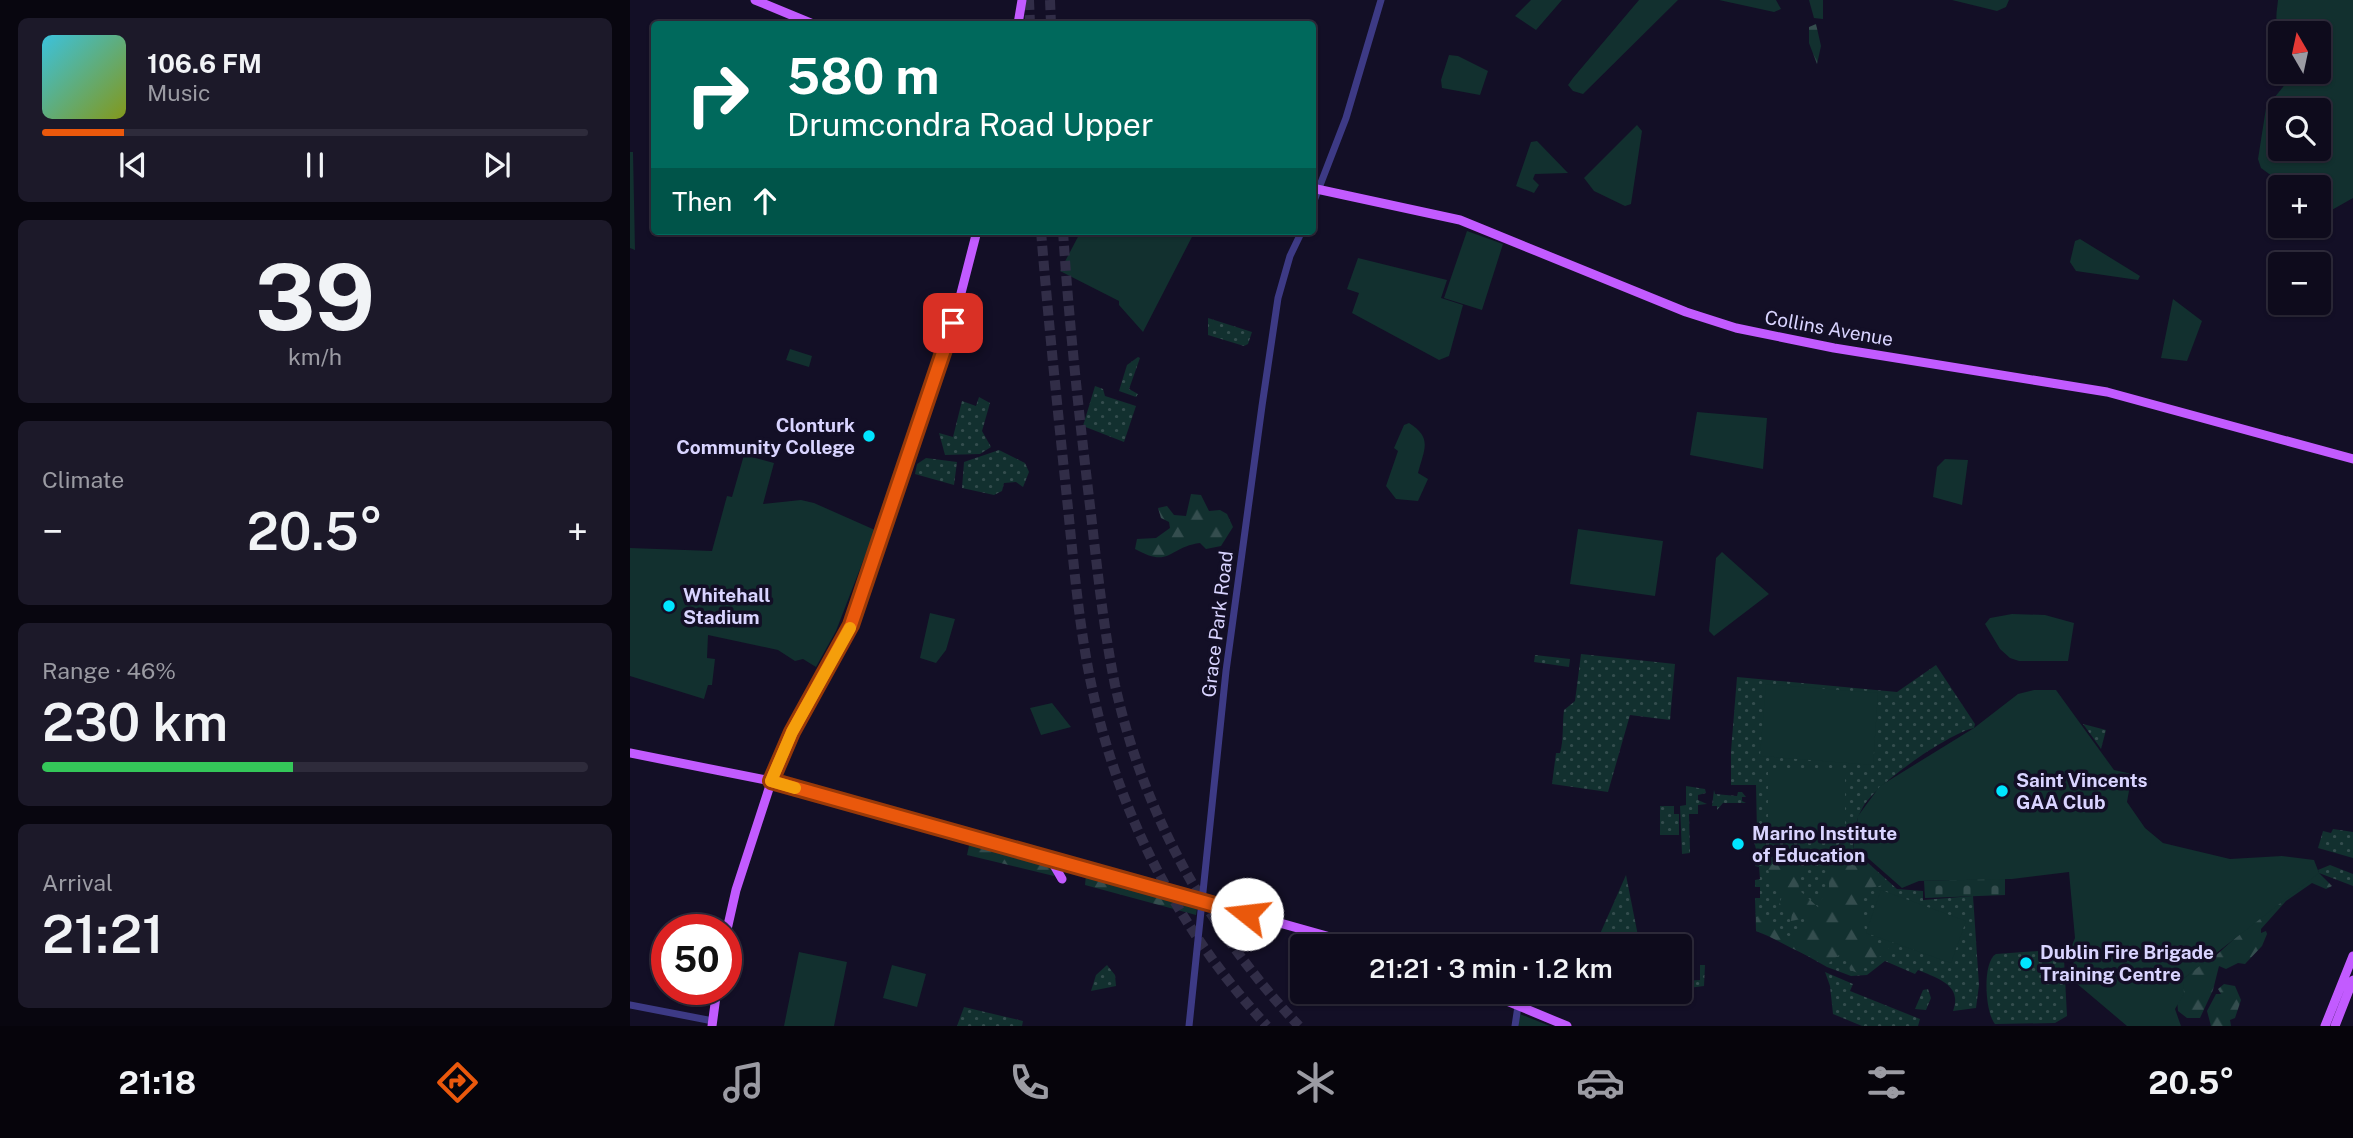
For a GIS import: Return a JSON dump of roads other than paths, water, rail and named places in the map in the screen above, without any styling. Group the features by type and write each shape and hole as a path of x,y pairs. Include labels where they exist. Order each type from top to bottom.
{"main road":[{"path":"755,0 806,21"},
{"path":"1018,21 1022,0"},
{"name":"Collins Avenue","path":"1316,189 1460,220 1686,312 1736,328 1834,348 2106,392 2353,459"},
{"path":"732,914 771,781 796,724 846,636 866,586 959,302 976,235"},
{"path":"630,753 771,781 1320,934"},
{"path":"1050,858 1062,879"},
{"path":"2335,1019 2353,956"},
{"path":"2325,1026 2335,1019 2353,980"},
{"path":"1513,1004 1561,1025"},
{"path":"712,1023 715,1005"}],"street":[{"path":"1316,189 1347,115 1381,0"},
{"name":"Grace Park Road","path":"1189,1026 1226,671 1276,312 1290,256 1299,235"},
{"path":"630,1005 712,1023"},
{"path":"1515,1026 1518,1006"}],"tunnel":[{"path":"1029,0 1030,21"},
{"path":"1050,0 1051,21"},
{"path":"1041,235 1079,614 1092,688 1104,735 1136,826 1180,911 1206,951 1267,1026"},
{"path":"1063,235 1075,369 1101,596 1115,685 1128,733 1162,824 1208,910 1266,989 1299,1026"}],"place":[{"name":"Clonturk Community College","path":"869,436"},
{"name":"Whitehall Stadium","path":"669,606"},
{"name":"Saint Vincents GAA Club","path":"2002,791"},
{"name":"Marino Institute of Education","path":"1738,844"},
{"name":"Dublin Fire Brigade Training Centre","path":"2026,963"}]}
